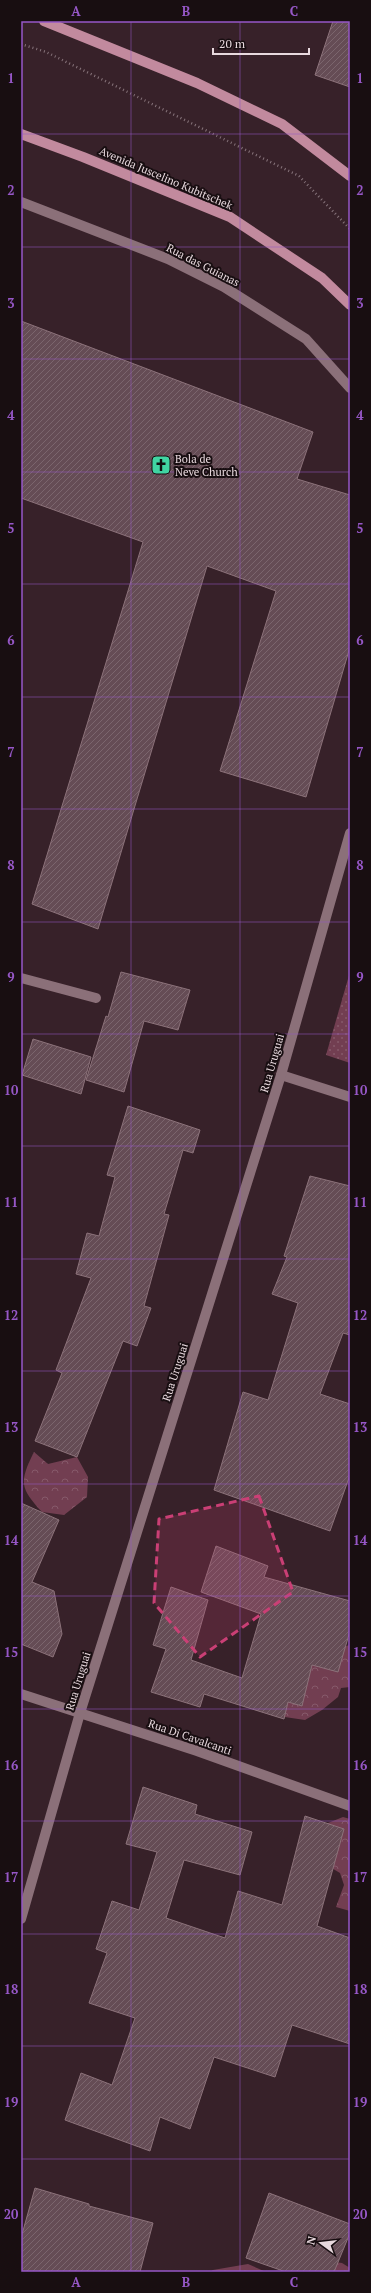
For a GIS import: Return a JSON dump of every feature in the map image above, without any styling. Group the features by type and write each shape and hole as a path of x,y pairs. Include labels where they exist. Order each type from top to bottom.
{"main road":[{"path":"44,21 197,83 282,124 350,176"},
{"name":"Avenida Juscelino Kubitschek","path":"21,134 230,217 322,278 350,305"}],"street":[{"name":"Rua das Guianas","path":"21,202 168,259 224,287 306,339 350,388"},
{"name":"Rua Uruguai","path":"21,1919 80,1713 281,1075 350,833"},
{"path":"21,978 96,998"},
{"path":"281,1075 350,1097"},
{"name":"Rua Di Cavalcanti","path":"21,1694 197,1751 350,1806"}],"path":[{"path":"21,44 46,52 300,176 350,229"}],"highlighted area":[{"path":"259,1496 293,1592 200,1657 154,1603 159,1519"}],"green space":[{"path":"350,972 350,1063 326,1055"},
{"path":"34,1452 48,1464 77,1457 88,1477 87,1497 64,1515 42,1512 29,1497 24,1484 24,1478"},
{"path":"262,1639 342,1647 350,1645 350,1687 341,1688 338,1697 322,1710 305,1720 278,1716"},
{"path":"343,1817 350,1819 350,1911 336,1907 344,1885 340,1873 330,1867 319,1840 328,1823"},
{"path":"311,2259 342,2263 350,2268 350,2272 302,2272"},
{"path":"248,2264 266,2272 210,2272 213,2270"}],"building":[{"path":"333,21 350,21 350,87 315,75"},
{"path":"21,321 313,432 297,479 350,495 350,647 306,797 220,771 276,591 207,566 98,929 32,904 143,542 21,498"},
{"path":"121,972 190,990 178,1030 144,1021 124,1092 86,1080 106,1016 108,1017"},
{"path":"33,1039 91,1057 81,1094 22,1075"},
{"path":"128,1106 200,1130 193,1153 183,1150 164,1214 169,1215 144,1306 151,1308 137,1346 123,1341 77,1457 35,1441 62,1373 56,1370 91,1278 76,1274 87,1233 99,1236 115,1177 107,1175"},
{"path":"310,1176 350,1186 350,1335 343,1333 320,1394 350,1404 350,1475 330,1531 214,1490 243,1392 268,1400 298,1303 272,1294 287,1257 284,1256"},
{"path":"21,1503 59,1520 32,1582 54,1591 62,1634 53,1657 21,1644"},
{"path":"216,1546 268,1566 264,1577 350,1601 350,1631 338,1672 312,1665 302,1706 288,1702 284,1719 204,1694 200,1707 151,1692 166,1649 153,1645 171,1587 208,1600 191,1660 242,1678 261,1614 201,1592"},
{"path":"143,1787 197,1805 195,1814 252,1832 240,1875 184,1860 166,1918 225,1938 238,1891 282,1905 305,1816 344,1829 317,1926 350,1938 350,2044 292,2025 275,2077 214,2057 190,2129 160,2117 150,2151 65,2120 81,2073 112,2085 135,2018 89,2003 107,1953 96,1949 112,1901 139,1910 157,1852 126,1844"},
{"path":"35,2188 89,2204 89,2206 153,2223 140,2272 21,2272 21,2238"},
{"path":"269,2193 350,2224 350,2233 334,2272 286,2272 246,2258"}],"place":[{"name":"Bola de Neve Church","path":"161,465"}]}
